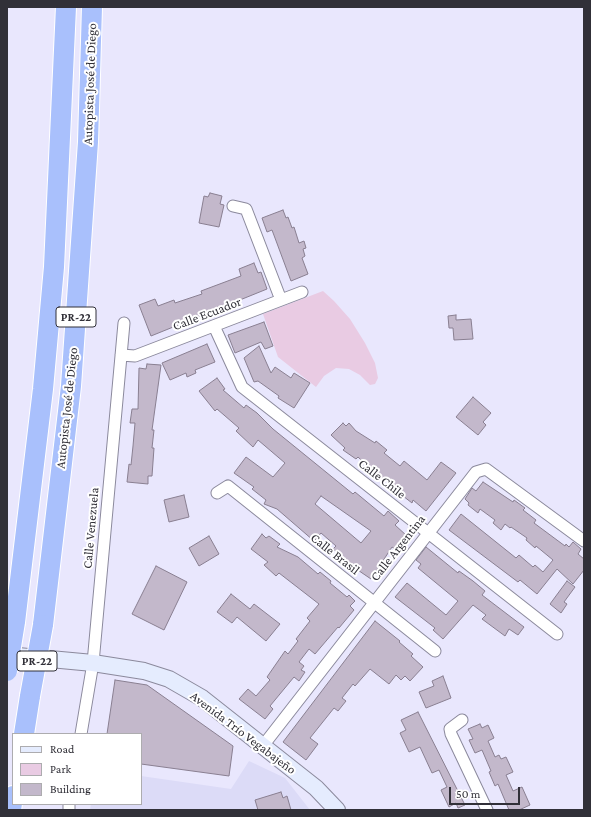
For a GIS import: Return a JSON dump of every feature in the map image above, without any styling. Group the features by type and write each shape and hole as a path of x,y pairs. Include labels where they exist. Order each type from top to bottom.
{"highway":[{"name":"Autopista José de Diego","path":"7,672 15,622 43,389 53,274 61,139 66,7"},
{"name":"Autopista José de Diego","path":"24,733 43,625 71,378 88,142 92,7"}],"street":[{"path":"233,206 246,209 281,300"},
{"name":"Calle Ecuador","path":"121,355 136,356 302,292"},
{"name":"Calle Venezuela","path":"81,733 93,663 124,323"},
{"name":"Calle Chile","path":"214,326 242,387 557,634"},
{"name":"Calle Argentina","path":"262,747 427,533 476,472 486,469 584,541"},
{"name":"Calle Brasil","path":"217,493 228,486 435,651"},
{"name":"Avenida Trío Vegabajeño","path":"7,655 93,663 144,671 169,679 202,698 262,747 316,788 337,810"},
{"path":"462,720 450,729 451,734 487,810"}],"shaded area":[{"path":"249,761 285,778 310,810 90,810 91,805 142,805 142,776 231,789"}],"green space":[{"path":"323,291 350,319 365,343 375,363 378,378 375,384 370,385 360,375 349,369 336,368 324,376 316,387 278,357 263,314"}],"building":[{"path":"210,193 222,196 220,204 224,205 219,227 199,223 204,196 208,197"},
{"path":"283,210 286,218 288,217 292,228 294,227 299,243 304,241 306,248 303,249 305,256 302,258 308,274 291,281 272,230 267,232 262,218"},
{"path":"254,263 258,273 261,272 267,289 151,336 139,305 155,299 158,306 174,300 175,303 202,294 201,291 241,276 239,269"},
{"path":"456,315 456,320 471,319 473,339 454,340 453,328 449,328 448,316"},
{"path":"264,322 273,346 265,349 261,342 235,353 228,335"},
{"path":"207,344 215,362 195,370 196,373 187,377 186,373 170,380 162,363"},
{"path":"259,346 271,373 275,367 291,378 294,373 310,383 294,408 278,398 279,396 258,381 254,382 244,358"},
{"path":"147,364 161,365 152,430 154,430 152,448 154,448 152,476 148,476 148,484 127,482 129,464 131,465 135,423 130,423 132,409 138,409 139,368 146,369"},
{"path":"217,378 225,389 223,390 244,408 246,405 257,413 273,429 353,494 355,492 384,516 388,511 399,521 395,525 407,536 395,549 392,547 371,579 346,562 347,561 333,549 336,546 321,533 314,541 277,509 264,504 266,500 252,489 254,487 234,473 246,457 273,477 285,463 258,440 253,447 236,431 239,428 217,409 215,411 199,391","holes":["321,496 371,531 361,543 315,504"]},
{"path":"473,397 491,413 483,422 486,425 478,435 456,417"},
{"path":"343,423 346,426 349,423 356,431 375,443 376,441 387,450 384,453 400,466 404,461 427,480 441,462 456,473 426,511 413,500 412,503 403,496 405,494 386,479 384,482 358,457 356,459 343,450 345,448 331,435"},
{"path":"483,482 513,502 514,500 525,508 523,510 536,520 534,523 565,546 566,544 569,547 573,542 581,549 578,554 584,559 584,570 573,584 557,569 537,594 520,580 518,582 449,530 461,514 516,558 519,555 533,567 535,565 543,572 553,560 536,546 535,548 526,540 527,538 511,527 510,528 505,524 501,530 493,523 495,520 480,509 478,513 468,505 469,503 465,499 472,488 476,491"},
{"path":"184,495 189,517 169,522 164,500"},
{"path":"262,534 266,538 269,536 280,544 277,547 298,557 318,574 320,572 331,581 330,583 347,597 349,595 355,601 350,606 354,610 339,628 338,627 315,654 309,649 299,662 304,666 301,670 305,672 299,681 294,677 270,706 273,709 265,719 239,699 248,689 256,696 270,680 267,677 285,651 288,654 298,641 296,639 310,621 307,618 319,604 279,573 276,576 264,565 268,562 251,549"},
{"path":"209,536 219,554 199,566 189,548"},
{"path":"426,547 458,573 459,571 473,581 485,591 482,595 524,627 518,635 509,629 505,636 482,619 486,615 473,605 443,639 433,630 435,628 395,597 407,583 446,615 458,601 418,568 421,564 416,560"},
{"path":"156,566 187,582 164,630 132,614"},
{"path":"567,581 575,587 564,602 567,604 561,613 550,604"},
{"path":"231,594 250,609 254,604 280,624 266,641 237,617 232,623 217,612"},
{"path":"375,621 400,641 399,642 413,654 411,656 423,667 410,681 405,676 401,680 396,675 389,684 370,669 355,686 353,684 342,698 346,701 338,711 334,708 310,738 318,744 306,760 283,742"},
{"path":"443,676 451,698 426,708 419,692 434,686 432,681"},
{"path":"115,680 147,685 233,746 229,776 142,764 142,733 107,733"},
{"path":"418,712 465,805 458,808 456,803 449,807 441,790 447,787 439,770 432,773 420,747 409,752 400,733 406,730 401,720"},
{"path":"480,724 482,728 488,725 494,738 488,741 495,757 499,755 501,759 506,757 513,772 506,775 513,791 522,787 530,805 519,810 509,810 498,784 495,786 489,772 491,771 482,750 475,753 469,740 473,739 468,729"},
{"path":"281,792 283,798 287,796 291,810 258,810 255,800"}]}
